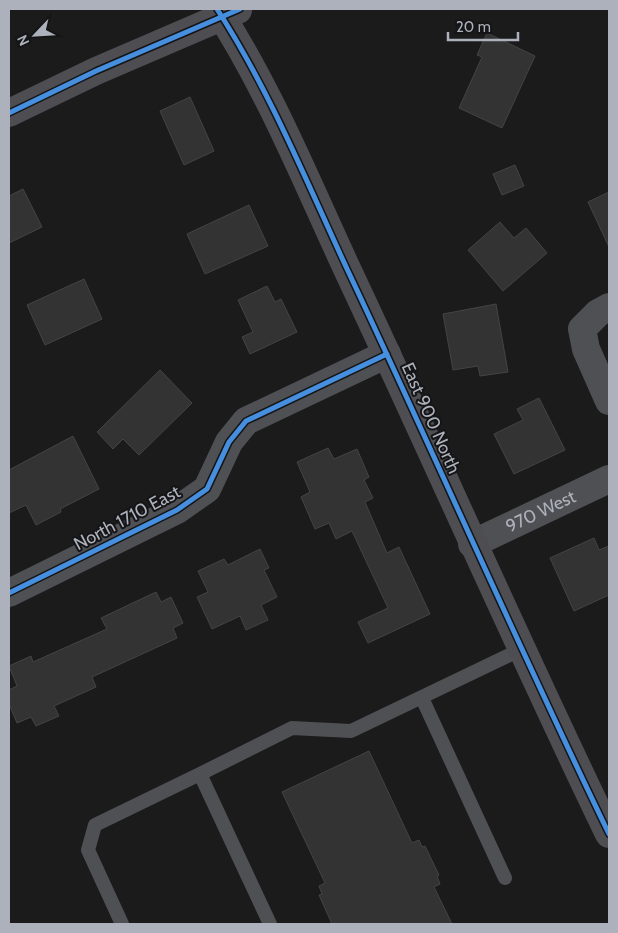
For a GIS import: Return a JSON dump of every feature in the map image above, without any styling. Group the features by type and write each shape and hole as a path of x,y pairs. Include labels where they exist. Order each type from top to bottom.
{"street":[{"path":"9,113 226,11"},
{"name":"East 900 North","path":"226,11 387,354 472,544 609,834"},
{"path":"609,307 598,313 582,329 586,349 609,401"},
{"name":"North 1710 East","path":"9,593 177,510 207,489 229,442 246,421 387,354"},
{"name":"970 West","path":"472,544 609,479"}],"lane":[{"path":"122,924 88,850 95,825 292,728 351,731 522,649"},
{"path":"422,698 505,878"},
{"path":"200,774 270,924"}],"building":[{"path":"487,33 535,56 502,128 459,108 482,57 477,55"},
{"path":"190,97 214,151 184,165 160,111"},
{"path":"515,165 524,186 502,195 493,174"},
{"path":"23,189 42,227 9,243 9,196"},
{"path":"609,192 609,247 588,202"},
{"path":"249,205 268,246 205,274 187,234"},
{"path":"500,222 514,238 526,228 547,253 503,291 468,250"},
{"path":"84,279 102,319 45,345 27,305"},
{"path":"267,286 275,302 281,299 297,332 250,354 242,337 253,332 238,300"},
{"path":"496,304 508,372 480,376 478,366 453,370 443,314"},
{"path":"160,370 192,403 139,455 123,439 113,449 97,432"},
{"path":"539,398 565,450 514,474 494,434 523,420 517,409"},
{"path":"73,436 99,489 60,509 61,512 36,525 26,505 9,513 9,470"},
{"path":"328,448 334,459 357,449 369,477 364,480 373,498 365,502 387,553 399,547 430,614 368,643 358,622 388,608 352,531 336,539 329,523 315,529 301,497 310,492 297,462"},
{"path":"594,538 599,550 609,546 609,595 574,611 550,558"},
{"path":"260,549 269,568 264,570 277,597 261,605 268,620 246,630 240,616 212,629 197,597 208,592 198,571 224,559 228,565"},
{"path":"156,592 161,602 171,597 183,623 173,628 177,638 92,677 96,687 54,706 59,716 36,726 31,717 17,723 9,704 9,690 17,686 9,666 31,656 33,662 107,629 101,618"},
{"path":"369,751 412,843 419,840 422,847 425,846 439,875 437,876 440,884 434,887 452,924 332,924 319,895 322,894 319,886 325,883 282,792"}],"cycle path":[{"path":"217,9 254,72 287,138 609,834"},
{"path":"9,113 96,71 240,9"},
{"path":"9,593 177,510 207,489 229,442 246,421 387,354"}]}
